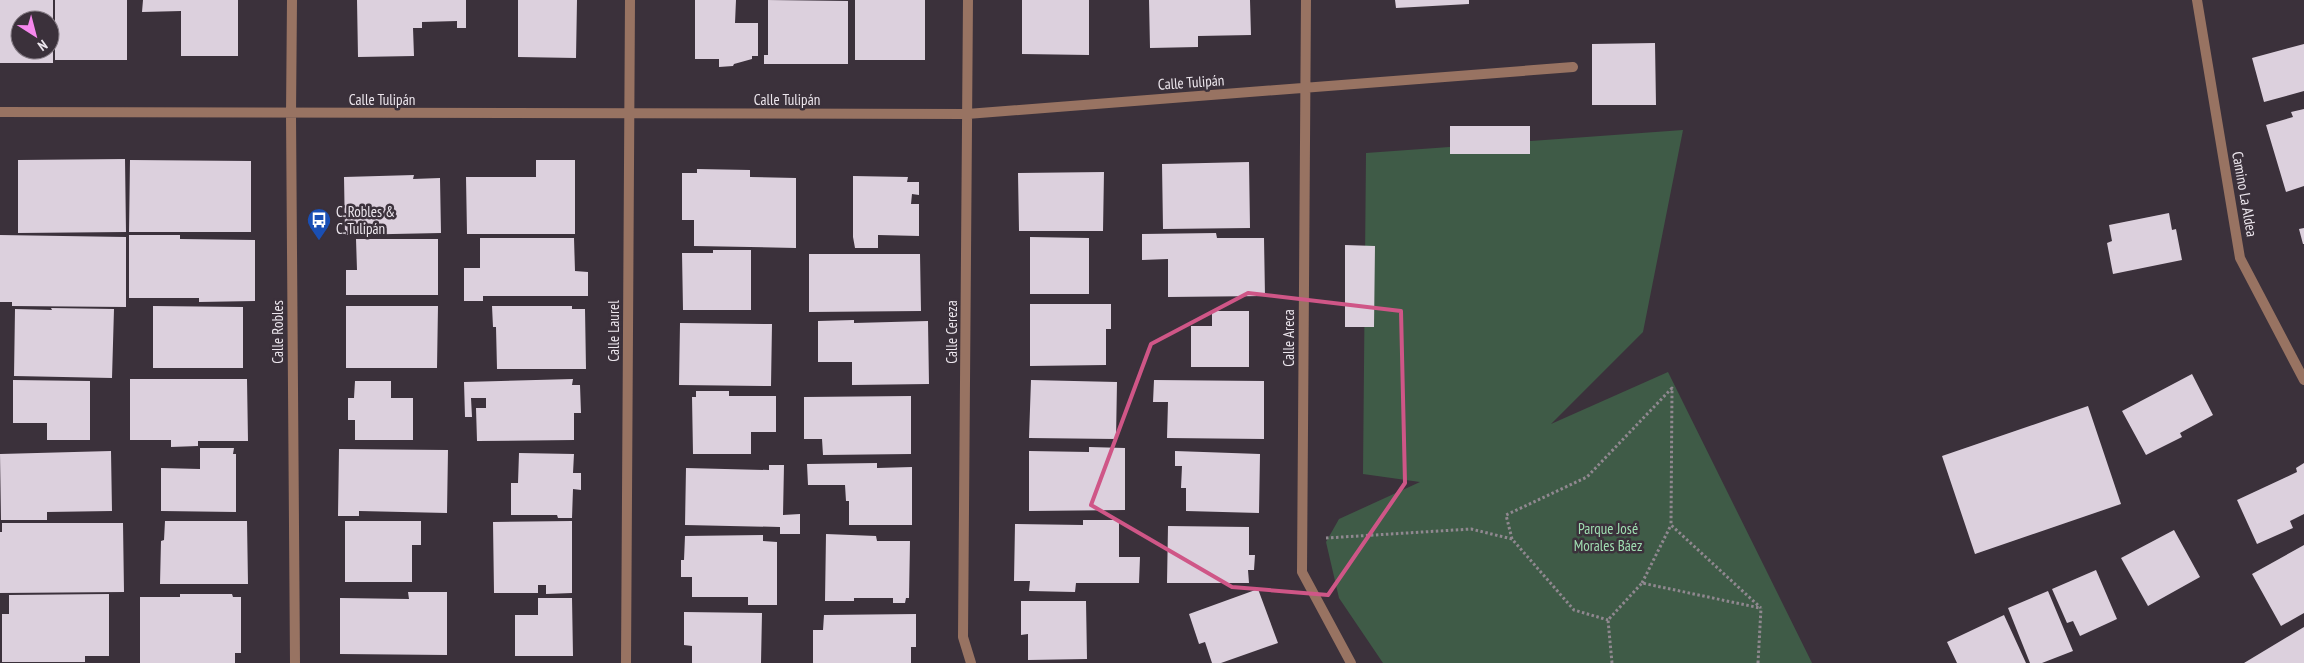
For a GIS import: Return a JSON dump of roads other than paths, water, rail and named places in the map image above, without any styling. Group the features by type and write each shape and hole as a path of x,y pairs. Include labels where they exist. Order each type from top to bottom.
{"street":[{"name":"Calle Robles","path":"292,0 291,114 295,663"},
{"name":"Calle Laurel","path":"626,663 630,0"},
{"name":"Calle Cereza","path":"968,0 963,637 971,663"},
{"name":"Calle Areca","path":"1306,0 1302,572 1352,663"},
{"name":"Camino La Aldea","path":"2197,0 2240,258 2304,380"},
{"name":"Calle Tulipán","path":"0,112 967,114 1573,67"}],"place":[{"name":"C. Robles & C. Tulipán","path":"319,241"}],"park label":[{"name":"Parque José Morales Báez","path":"1608,536"}]}
